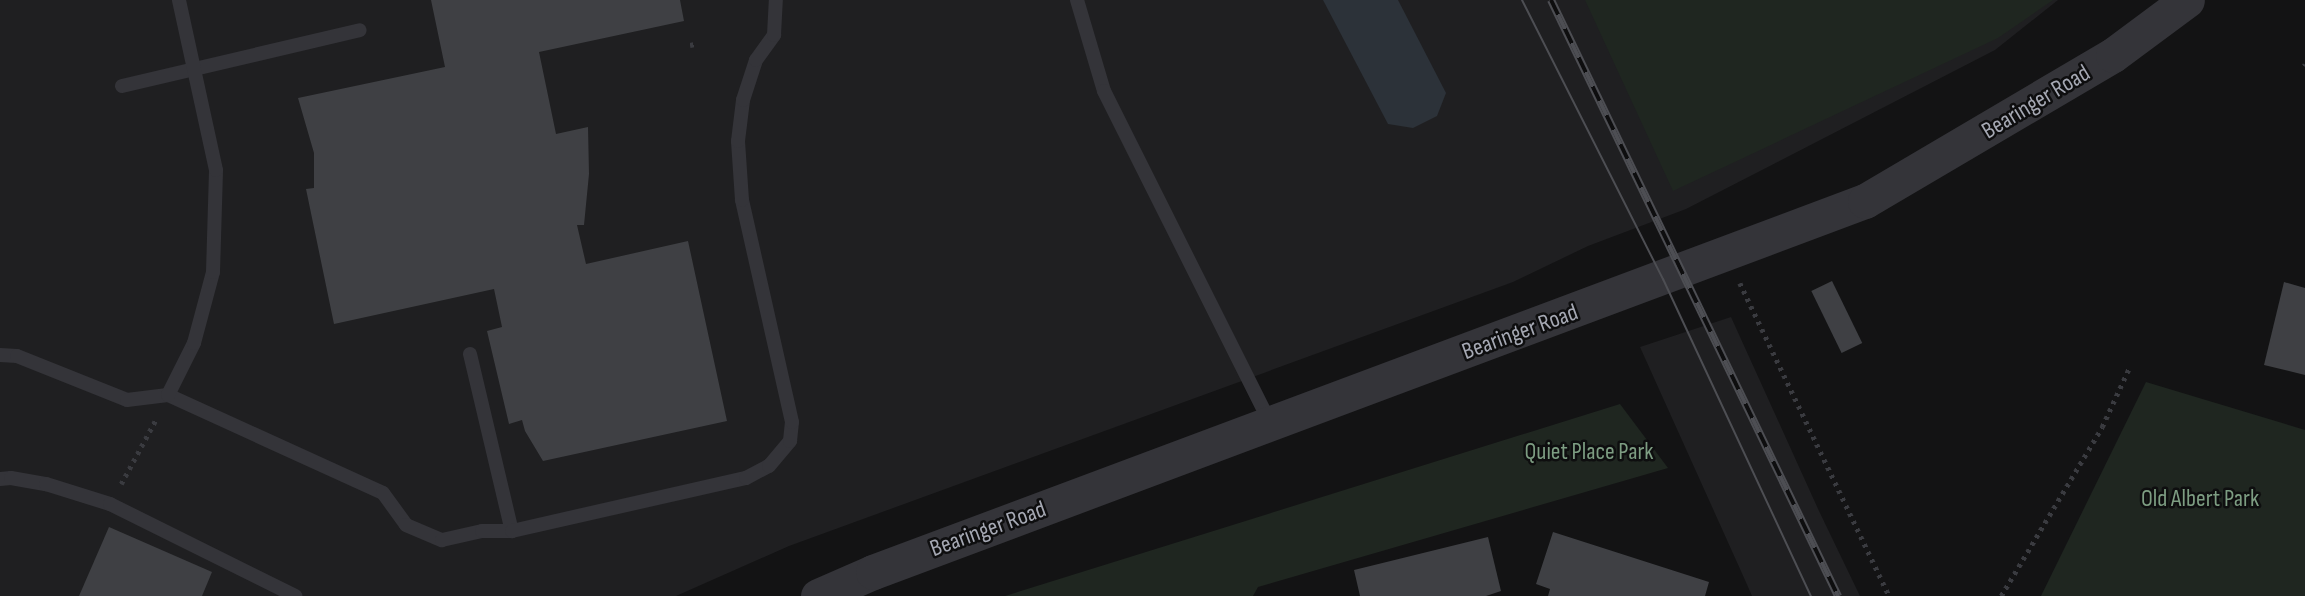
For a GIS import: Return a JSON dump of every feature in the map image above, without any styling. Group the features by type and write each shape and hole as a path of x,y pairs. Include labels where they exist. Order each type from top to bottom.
{"street":[{"name":"Bearinger Road","path":"818,596 873,572 1865,201 2113,55 2187,0"}],"lane":[{"path":"168,395 194,343 213,272 216,170 179,0"},
{"path":"0,355 17,356 127,400 168,395 383,493 406,525 442,540 482,531 512,531 746,478 769,466 790,442 792,422 742,200 738,141 743,100 753,70 774,35 776,0"},
{"path":"1077,0 1104,91 1271,425"},
{"path":"122,86 360,30"},
{"path":"470,354 512,531"},
{"path":"0,479 11,478 58,487 110,505 295,596"}],"path":[{"path":"1726,254 1889,596"},
{"path":"2001,596 2102,427 2130,366"},
{"path":"110,505 168,395"}],"shaded area":[{"path":"0,0 2058,0 1995,50 1686,209 1588,246 1513,282 789,546 676,596 0,596"},
{"path":"1323,0 1398,0 1446,93 1437,116 1413,128 1388,124"},
{"path":"1731,317 1860,596 1752,596 1640,347"}],"green space":[{"path":"1585,0 2053,0 1998,38 1673,191"},
{"name":"Old Albert Park","path":"2146,382 2305,430 2305,596 2041,596"},
{"name":"Quiet Place Park","path":"1620,404 1668,468 1258,587 1253,596 1005,596"}],"building":[{"path":"431,0 680,0 684,21 539,52 556,134 588,127 589,174 584,225 577,225 586,264 688,241 727,421 543,461 525,431 522,420 509,424 487,331 502,327 494,289 334,324 306,189 314,188 314,153 298,98 445,67"},
{"path":"1832,281 1862,343 1842,353 1811,291"},
{"path":"2284,282 2305,288 2305,375 2264,365"},
{"path":"109,527 212,572 202,596 79,596"},
{"path":"1553,532 1709,582 1705,596 1548,596 1550,589 1536,584"},
{"path":"1488,537 1501,591 1486,596 1360,596 1354,570"}],"tram line":[{"path":"1522,0 1663,279 1811,596"}],"railway":[{"path":"1551,0 1838,596"}]}
